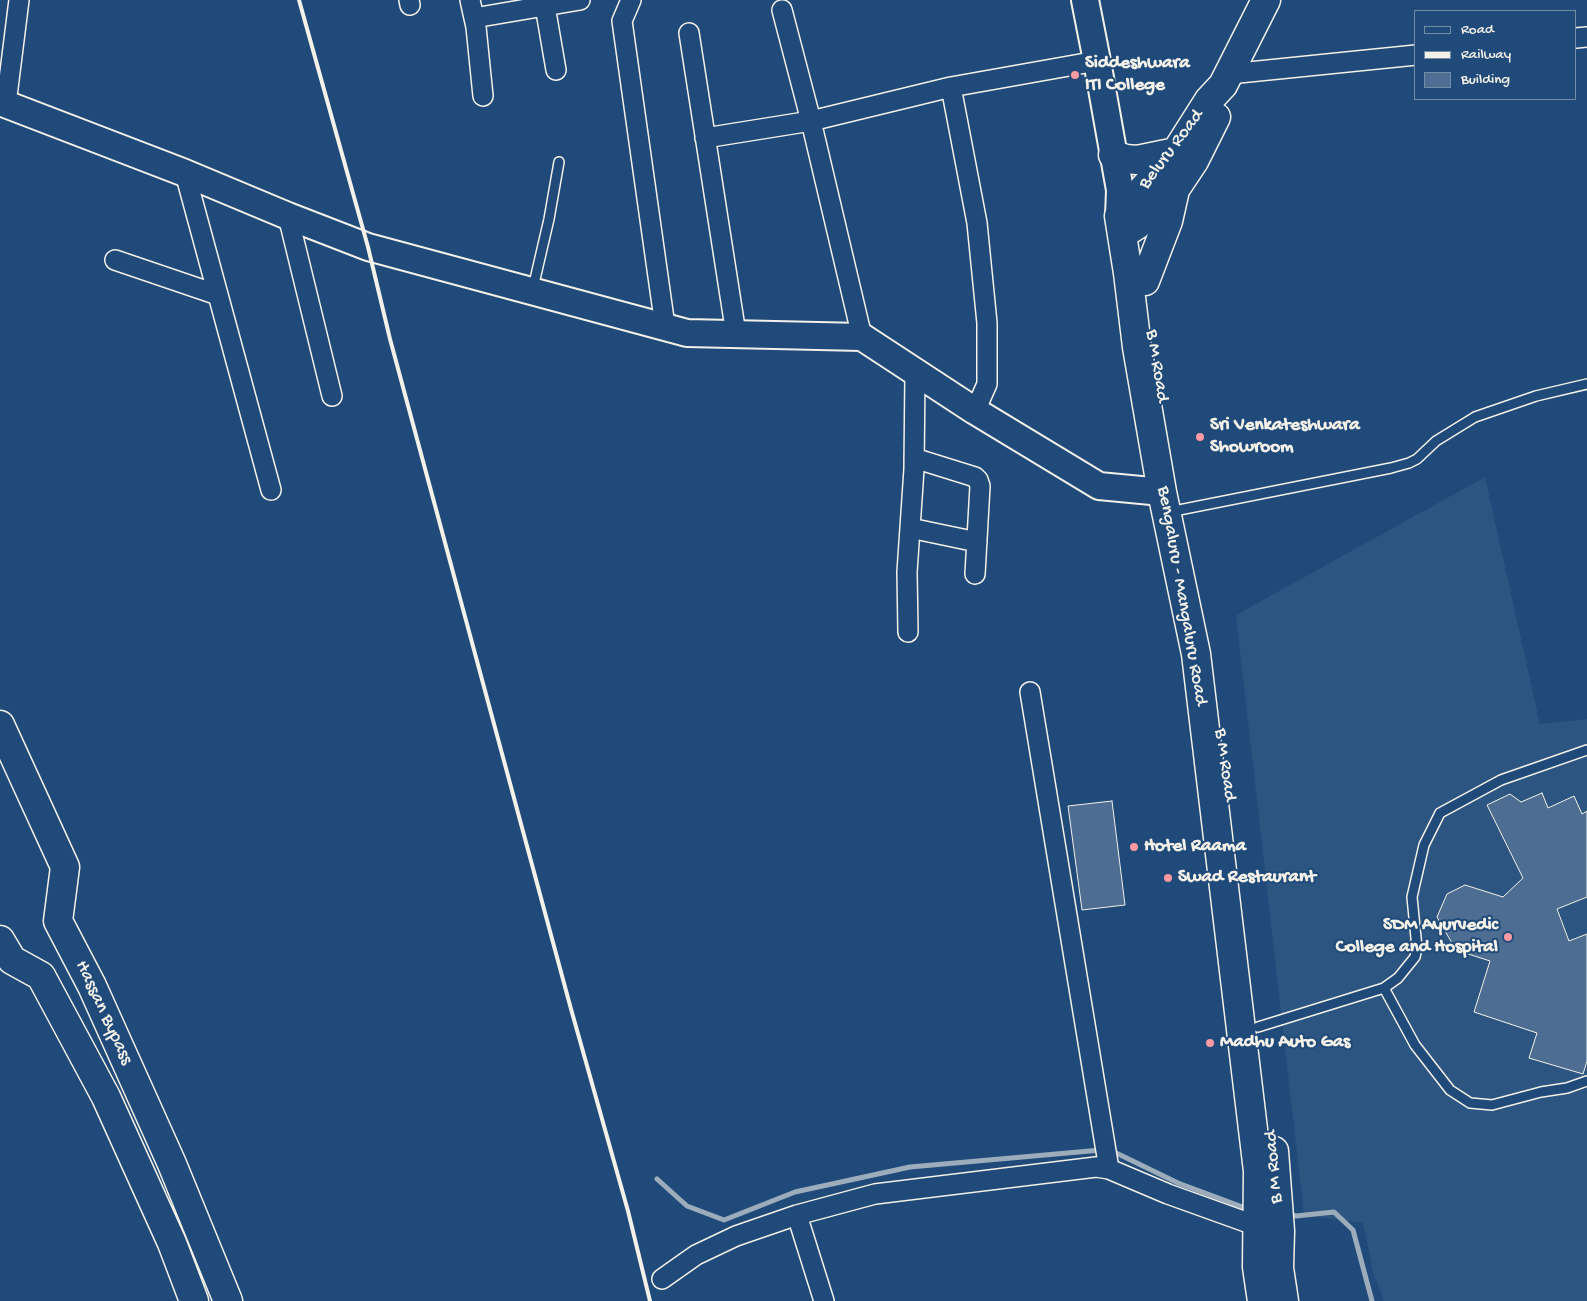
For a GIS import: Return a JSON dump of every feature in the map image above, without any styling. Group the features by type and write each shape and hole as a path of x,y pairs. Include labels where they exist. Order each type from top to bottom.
{"highway":[{"name":"Beluru Road","path":"1126,214 1176,152 1209,100 1226,80 1266,0"},
{"name":"Beluru Road","path":"1126,214 1176,188 1194,161 1223,102 1226,80"},
{"path":"1113,155 1137,160 1176,152"},
{"path":"1144,281 1168,221 1176,188"},
{"name":"B M Road","path":"1126,214 1144,281 1170,501 1211,671 1274,1147 1268,1190"},
{"name":"Bengaluru - Mangaluru Road","path":"1126,214 1137,347 1170,501 1196,654 1258,1171 1268,1190 1265,1222 1257,1267 1262,1301"},
{"name":"Hassan Bypass","path":"0,725 64,867 58,921 92,986 172,1164 228,1301"},
{"name":"Hassan Bypass","path":"0,940 12,960 42,976 106,1097 172,1243 194,1301"},
{"name":"B M Road","path":"1265,1222 1280,1268 1284,1301"}],"main road":[{"name":"Bengaluru - Mangaluru Road","path":"1085,0 1098,61 1113,155 1126,214"},
{"path":"3,103 368,246 532,291 687,333 862,337 975,411 1099,486 1170,501"}],"street":[{"path":"3,103 19,0"},
{"path":"483,96 472,9 546,6 580,0"},
{"path":"631,0 622,21 665,326"},
{"path":"546,6 556,70"},
{"path":"782,10 811,121 862,337"},
{"path":"689,33 736,334"},
{"path":"1226,80 1414,55"},
{"path":"705,138 811,121 951,87 1098,61"},
{"path":"951,87 977,223 987,323 987,384 975,411"},
{"path":"185,173 272,490"},
{"path":"288,216 332,396"},
{"path":"115,260 218,296"},
{"path":"908,632 907,572 914,458 916,373"},
{"path":"914,458 975,477 978,480 980,486 976,574"},
{"path":"910,528 977,542"},
{"path":"1030,692 1109,1169"},
{"path":"662,1279 696,1255 736,1236 797,1215 875,1194 1096,1167 1109,1169 1168,1194 1265,1222"},
{"path":"797,1215 821,1300"}],"lane":[{"path":"532,291 549,220 559,162"},
{"path":"1170,501 1391,468 1409,463 1417,459 1436,441 1476,417 1536,396 1587,384"},
{"path":"1258,1027 1384,988 1398,978 1415,957 1417,948 1412,897 1424,844 1440,813 1501,780 1587,750"},
{"path":"1384,988 1415,1045 1450,1090 1470,1103 1492,1105 1541,1092 1567,1088 1587,1081"}],"shaded area":[{"path":"1485,477 1540,724 1587,719 1587,1301 1384,1301 1373,1272 1363,1223 1304,1215 1236,615"}],"building":[{"name":"SDM Ayurvedic College and Hospital","path":"1542,793 1548,808 1574,796 1582,814 1587,811 1587,897 1557,909 1569,941 1587,934 1587,1061 1583,1074 1529,1058 1537,1033 1474,1012 1490,961 1456,950 1437,917 1447,894 1465,885 1503,897 1523,878 1487,805 1510,794 1521,802"},
{"path":"1112,801 1125,905 1082,910 1068,806"}],"waterway":[{"path":"657,1179 687,1206 724,1220 795,1192 910,1167 1101,1150"},
{"path":"1110,1150 1178,1183 1248,1209"},
{"path":"1287,1214 1296,1216 1334,1212 1353,1230 1372,1301"}],"railway":[{"path":"299,0 368,247 390,339 571,1009 628,1211 650,1301"}],"place":[{"name":"Siddeshwara ITI College","path":"1075,75"},
{"name":"Sri Venkateshwara Showroom","path":"1200,437"},
{"name":"Hotel Raama","path":"1134,847"},
{"name":"Swad Restaurant","path":"1168,878"},
{"name":"SDM Ayurvedic College and Hospital","path":"1508,937"},
{"name":"Madhu Auto Gas","path":"1210,1043"}]}
